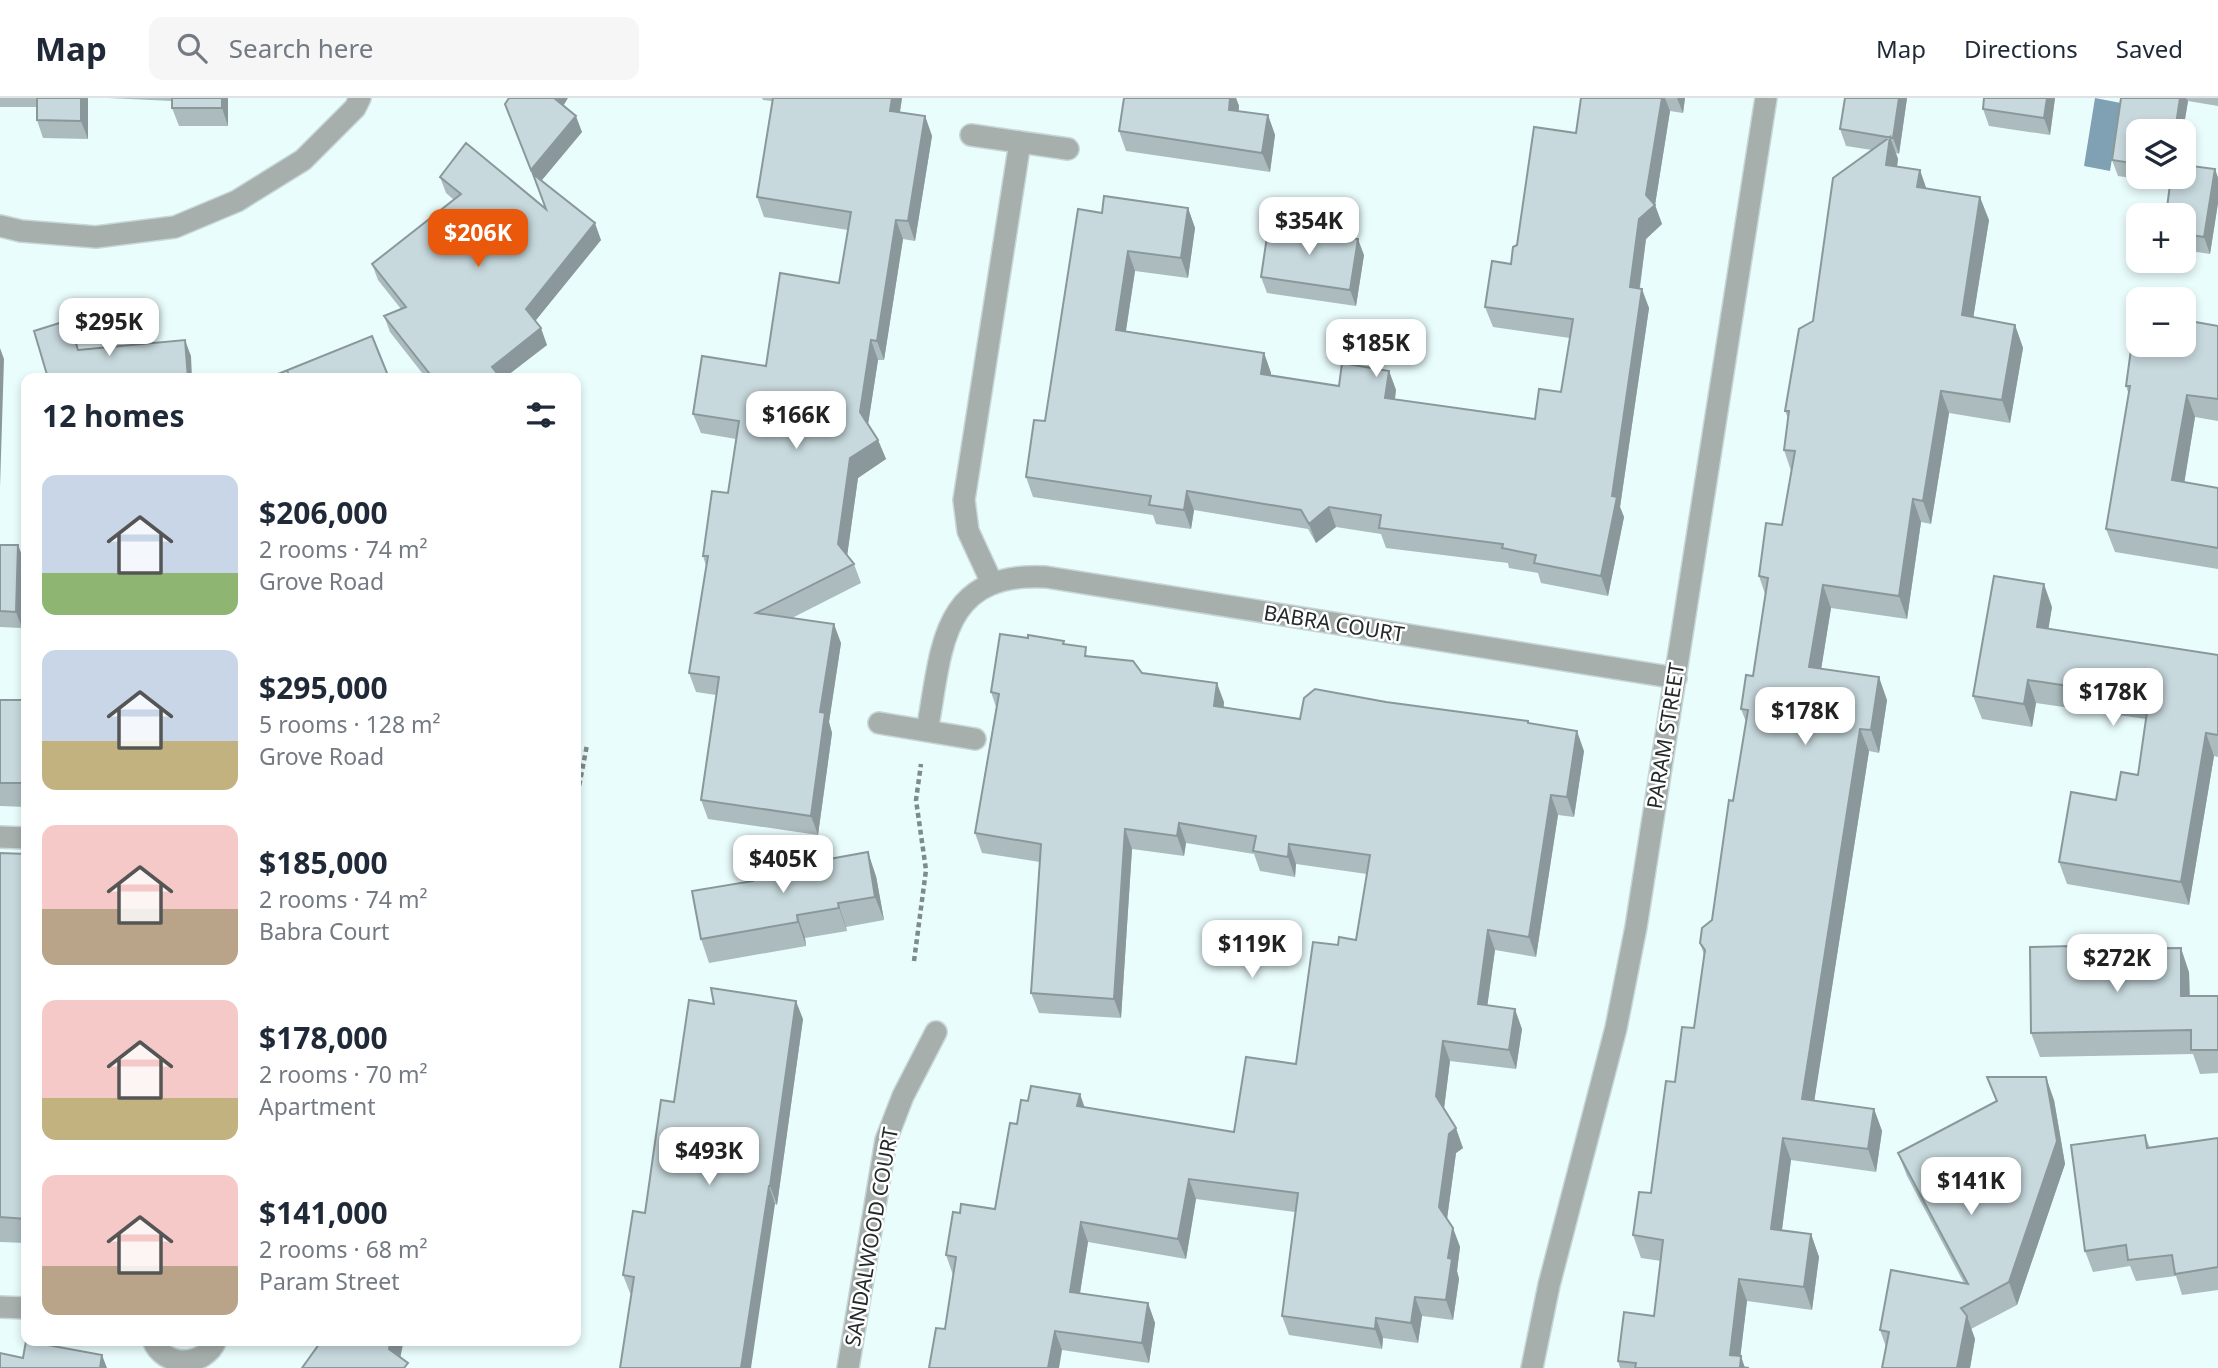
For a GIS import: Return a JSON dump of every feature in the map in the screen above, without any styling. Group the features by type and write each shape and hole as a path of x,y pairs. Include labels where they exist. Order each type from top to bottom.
{"street":[{"path":"0,226 21,231 96,237 175,227 237,201 303,160 355,108 360,98"},
{"name":"PARAM STREET","path":"1532,1368 1549,1285 1616,1028 1636,927 1766,98"},
{"path":"971,135 1068,149"},
{"path":"992,583 968,531 964,500 1020,142"},
{"name":"BABRA COURT","path":"927,731 949,624 964,602 992,583 1024,576 1676,678"},
{"path":"879,723 975,739"},
{"path":"0,837 21,838"},
{"name":"SANDALWOOD COURT","path":"848,1368 886,1140 903,1096 936,1031"},
{"path":"0,1307 21,1308"},
{"path":"158,1350 171,1364 189,1366 212,1352"}],"path":[{"path":"914,961 926,870 916,800 927,731"},
{"path":"581,776 587,745"}],"water":[{"path":"2095,98 2121,103 2110,171 2084,166"}],"building":[{"path":"37,98 81,98 81,121 37,120"},
{"path":"172,98 222,98 222,108 172,108"},
{"path":"509,98 554,98 576,116 531,170 505,104"},
{"path":"773,98 892,98 890,111 925,116 908,221 896,220 877,341 871,340 860,412 878,440 850,458 838,544 854,564 756,613 834,624 820,712 825,713 811,816 701,800 719,677 689,673 708,556 703,556 712,491 728,493 739,421 693,414 702,356 766,366 780,273 839,283 851,212 757,197"},
{"path":"1124,98 1230,98 1229,110 1268,115 1262,153 1119,131"},
{"path":"1581,98 1662,98 1646,195 1655,205 1639,219 1630,287 1642,289 1612,496 1617,497 1601,576 1534,563 1536,555 1502,548 1503,544 1379,528 1381,515 1329,507 1309,524 1301,510 1187,491 1184,510 1149,505 1151,496 1026,477 1034,420 1045,421 1078,209 1102,213 1104,196 1188,208 1181,258 1128,251 1116,330 1264,353 1261,374 1339,386 1342,363 1389,371 1385,398 1535,419 1539,389 1561,392 1573,319 1485,307 1492,261 1511,264 1513,247 1517,245 1534,127 1576,133"},
{"path":"1845,98 1899,98 1893,138 1840,129"},
{"path":"1984,98 2047,98 2044,118 1983,109"},
{"path":"2121,98 2180,98 2177,119 2126,119 2126,162 2112,160"},
{"path":"1890,137 1886,165 1920,170 1917,187 1980,197 1962,315 2015,325 2002,400 1941,391 1923,501 1913,499 1899,596 1823,585 1809,667 1879,677 1871,730 1860,729 1802,1099 1874,1109 1868,1149 1783,1138 1771,1229 1811,1234 1804,1287 1739,1279 1730,1355 1741,1356 1740,1367 1749,1368 1635,1368 1636,1363 1618,1361 1624,1312 1654,1316 1663,1240 1633,1235 1639,1192 1651,1193 1666,1081 1675,1082 1682,1027 1694,1028 1705,950 1700,943 1702,928 1712,920 1729,800 1733,801 1748,710 1741,709 1746,675 1753,676 1768,578 1759,576 1766,523 1782,525 1795,451 1784,450 1789,411 1785,411 1799,329 1813,321 1833,178"},
{"path":"466,143 546,209 533,174 595,223 526,309 541,328 492,367 497,373 429,373 384,316 406,307 372,264 461,194 440,177"},
{"path":"2196,167 2215,169 2204,237 2196,236 2196,203 2168,203 2169,189 2196,189"},
{"path":"1269,223 1358,239 1350,290 1261,277"},
{"path":"69,320 78,350 185,340 188,373 47,373 34,331"},
{"path":"2196,322 2218,326 2218,399 2187,395 2172,480 2218,488 2218,548 2106,529 2130,386 2126,386 2130,357 2196,357"},
{"path":"372,336 387,373 288,373 280,373"},
{"path":"0,545 18,545 16,612 0,611"},
{"path":"1994,576 2044,584 2037,627 2218,655 2218,735 2206,733 2181,882 2059,862 2071,792 2116,800 2121,772 2138,775 2149,698 2028,680 2024,704 1973,696"},
{"path":"1000,634 1064,641 1063,644 1086,647 1085,656 1133,661 1142,673 1217,683 1214,706 1300,719 1304,698 1315,689 1386,702 1528,721 1577,731 1567,797 1551,795 1529,937 1488,930 1478,1004 1515,1009 1509,1050 1443,1041 1436,1096 1456,1128 1449,1134 1439,1207 1453,1228 1448,1258 1452,1259 1446,1300 1415,1297 1411,1323 1376,1318 1375,1329 1282,1316 1298,1193 1189,1179 1178,1239 1081,1222 1070,1292 1148,1303 1142,1343 1055,1331 1048,1368 929,1368 936,1328 945,1329 956,1257 946,1255 953,1212 960,1213 961,1204 995,1209 1010,1123 1017,1124 1021,1100 1028,1101 1031,1086 1080,1094 1077,1106 1234,1132 1246,1057 1296,1064 1313,942 1338,945 1339,937 1356,940 1370,855 1289,844 1288,857 1253,851 1256,836 1179,823 1177,836 1125,829 1114,999 1031,993 1041,844 975,833 999,694 991,692"},
{"path":"0,700 21,700 21,783 0,783"},
{"path":"868,852 875,897 838,903 839,908 797,915 798,922 701,939 692,891 753,881 752,873"},
{"path":"0,853 21,854 21,1219 0,1217"},
{"path":"2072,946 2072,949 2181,948 2181,996 2218,996 2218,1050 2191,1050 2191,1030 2031,1033 2030,947"},
{"path":"711,988 796,1001 741,1368 620,1368 634,1277 623,1275 633,1211 645,1213 661,1100 674,1102 689,1000 714,1004"},
{"path":"1987,1077 2046,1077 2057,1141 2009,1282 1961,1308 1967,1316 1957,1368 1882,1368 1889,1332 1880,1330 1891,1270 1968,1284 1898,1153 1997,1101"},
{"path":"2145,1135 2147,1148 2218,1138 2218,1267 2175,1274 2172,1255 2128,1260 2126,1245 2085,1251 2071,1145"},
{"path":"25,1346 53,1346 102,1355 100,1368 0,1368 0,1353 23,1358"},
{"path":"318,1346 390,1346 389,1349 408,1363 404,1368 302,1368"}]}
